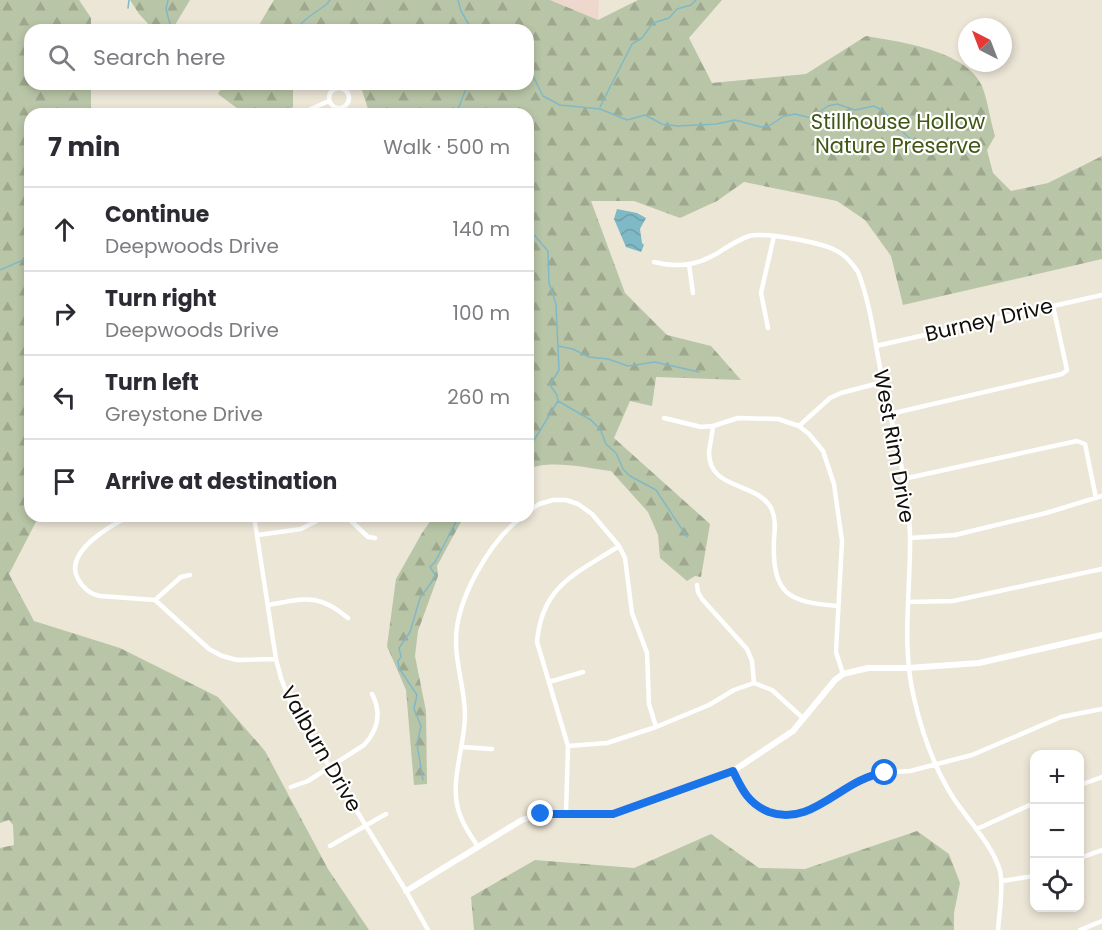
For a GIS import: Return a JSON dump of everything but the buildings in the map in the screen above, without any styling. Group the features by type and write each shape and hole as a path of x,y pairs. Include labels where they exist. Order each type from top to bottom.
{"street":[{"path":"329,102 329,95 334,90"},
{"path":"329,102 337,108 344,107 349,99 348,92 345,90"},
{"path":"314,108 329,102"},
{"name":"West Rim Drive","path":"654,262 678,266 689,265 704,261 750,236 760,234 833,249 854,266 861,280 876,346 909,513 906,636 908,668 914,699 934,765 996,860 1002,881 998,930"},
{"path":"768,328 761,293 774,236"},
{"path":"689,265 693,293"},
{"name":"Burney Drive","path":"876,346 1102,295"},
{"path":"890,414 1062,374 1068,370 1053,306"},
{"path":"799,426 830,398 883,382"},
{"path":"664,418 701,427 713,426 738,418 778,419 799,426 823,451 834,484 842,541 836,652 843,674"},
{"path":"713,426 709,455 717,474 731,484 760,495 772,510 775,527 773,563 778,579 796,598 817,604 838,606"},
{"path":"903,479 1077,441 1085,444 1096,498"},
{"path":"910,538 955,535 1046,513 1102,496"},
{"path":"534,508 553,500 566,500 578,504 592,514 619,546 625,558 632,613 647,653 649,704 656,727"},
{"path":"120,522 81,550 76,561 76,576 83,588 93,594 155,600 209,649 222,656 237,660 276,659"},
{"name":"Valburn Drive","path":"255,522 276,659 291,704 428,930"},
{"path":"258,535 301,529 314,522"},
{"path":"352,522 368,537 375,538"},
{"path":"478,847 462,821 457,805 456,786 462,747 465,698 456,643 457,626 463,603 485,557 501,534 516,522"},
{"path":"566,813 568,746 537,642 538,627 546,603 554,592 567,580 619,546"},
{"path":"908,602 953,601 1102,569"},
{"path":"155,600 181,577 190,576"},
{"path":"697,585 702,599 747,649 752,661 754,683"},
{"path":"267,604 307,598 319,600 330,604 348,618"},
{"path":"406,891 531,816 566,813 613,814 733,771 778,742 804,719 821,696 843,674 868,668 979,663 1102,635"},
{"path":"549,682 583,672"},
{"path":"568,746 607,743 656,727 709,705 734,690 754,683 772,690 804,719"},
{"path":"291,787 308,781 364,745 376,731 378,705 372,694"},
{"path":"733,771 748,799 765,810 789,816 814,808 851,785 877,774 910,771 934,765 986,749 1061,717 1102,709"},
{"path":"462,747 492,749"},
{"path":"1084,784 1102,777"},
{"path":"977,829 1033,804"},
{"path":"330,846 386,813"},
{"path":"1084,857 1102,850"},
{"path":"1002,881 1030,877"},
{"path":"1080,930 1102,921"}],"shaded area":[{"path":"550,0 599,0 598,20"}],"green space":[{"path":"0,0 79,0 91,18 91,24 24,24 24,90 91,90 91,108 24,108 24,522 36,522 9,574 34,621 120,648 218,697 265,751 328,869 369,930 0,930 0,848 14,845 13,825 9,820 0,823"},
{"path":"130,0 190,0 176,24 148,24"},
{"name":"Stillhouse Hollow Nature Preserve","path":"274,0 550,0 598,20 638,0 722,0 689,38 712,83 806,74 866,36 931,50 958,62 958,72 972,72 982,86 995,136 987,150 993,173 1011,191 1048,183 1102,156 1102,259 903,305 891,256 865,220 837,201 744,182 717,201 680,218 634,201 591,201 625,293 667,335 711,346 741,380 656,377 652,406 630,401 614,438 710,524 701,577 695,576 687,581 660,558 658,535 648,512 611,471 558,464 534,467 534,108 368,108 362,90 534,90 534,24 260,24"},
{"path":"220,90 293,90 293,107 237,108 218,94"},
{"path":"430,522 461,522 437,566 438,576 418,631 415,656 426,711 427,784 414,785 406,690 387,646 396,579"},
{"path":"917,831 949,854 960,883 954,913 954,930 474,930 471,897 535,860 634,868 711,834 759,868 805,869"}],"water":[{"path":"617,209 637,213 646,218 640,229 644,245 641,252 626,247 614,219"}],"waterway":[{"path":"128,8 129,0"},
{"path":"168,0 166,9 170,24"},
{"path":"301,24 330,0"},
{"path":"458,0 469,24"},
{"path":"600,107 632,44 642,38 653,23 669,18 677,9 691,5 696,0"},
{"path":"534,78 543,96 560,105 600,109 627,120 645,115 662,124 678,126 716,124 735,120 761,127 769,126 784,116 795,114 811,118 828,106 837,104 855,110 874,106 883,111 906,135 924,149"},
{"path":"458,108 466,90"},
{"path":"534,235 548,251 549,283 556,304 559,370 550,385 558,401 534,440"},
{"path":"0,270 24,260"},
{"path":"558,346 573,349 589,357 608,359 628,366 655,362 699,372"},
{"path":"558,401 591,420 600,429 606,444 616,453 623,469 630,476 656,490 687,537"},
{"path":"423,780 417,744 421,726 414,709 417,695 399,668 398,661 401,657 399,648 410,632 420,598 436,576 430,567 435,562 456,522"}],"route":[{"path":"541,814 602,815 623,812 733,771 742,790 755,805 776,814 789,816 814,808 863,779 885,773"}]}
